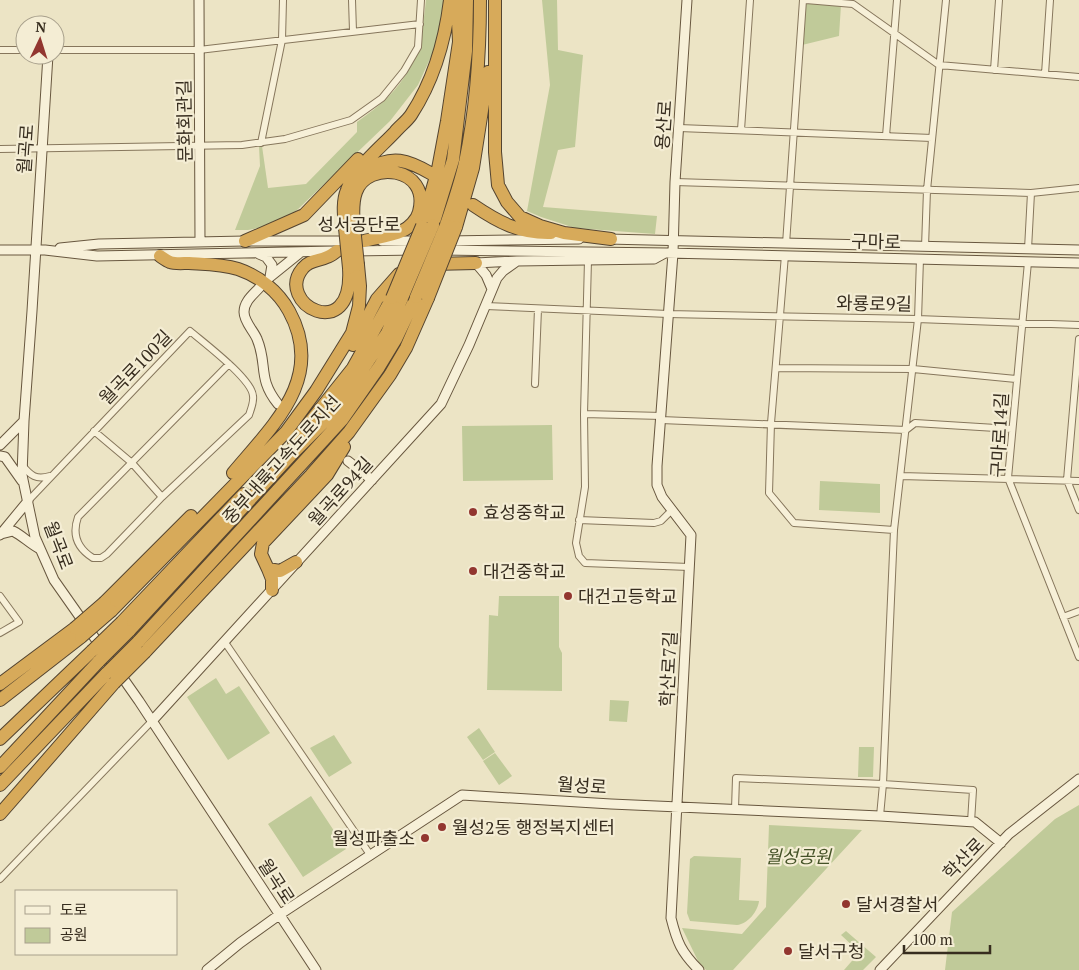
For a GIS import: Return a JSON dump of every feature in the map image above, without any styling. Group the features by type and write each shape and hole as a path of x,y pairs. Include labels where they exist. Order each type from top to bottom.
{"highway":[{"path":"349,228 344,210 346,192 352,178 410,116 422,95 439,55 446,28 450,0"},
{"path":"428,226 459,42 457,0"},
{"name":"중부내륙고속도로지선","path":"0,767 95,656 335,411 387,332 397,298 428,226 453,160 466,50 467,0"},
{"path":"451,226 465,164 475,99 480,52 480,0"},
{"path":"272,590 272,578 261,554 262,543 327,475 406,348 422,298 473,168 486,87 495,0"},
{"path":"495,0 495,152 498,185 507,202 520,217 540,226 564,233 611,239"},
{"path":"245,240 304,215 422,95"},
{"path":"108,606 233,474 281,428 333,352 353,308 354,267 347,210 350,193 356,179 370,168 386,162 402,160 417,165 432,174"},
{"path":"349,228 356,191 370,177 382,172 393,171 406,176 418,187 421,203 417,218 402,231 364,241"},
{"path":"473,204 497,221 534,234 564,233"},
{"path":"337,251 326,258 307,264 302,269 297,283 298,291 304,304 324,313 339,307 345,301 354,267"},
{"path":"160,256 170,262 209,264 237,269 258,278 285,303 298,330 302,348 302,363 299,378 290,400 281,416 233,474"},
{"path":"229,489 290,437 322,395 364,326 377,299 399,274 435,264 476,263"},
{"path":"0,700 108,606 286,432 344,348 352,333 359,306 360,286 354,267"},
{"name":"중부내륙고속도로지선","path":"141,647 342,420 379,367 422,298"},
{"path":"0,785 111,678 312,475 349,432 390,375"},
{"path":"268,569 280,571 296,562"},
{"path":"0,684 78,632"},
{"path":"0,739 95,656"},
{"path":"0,814 111,678"}],"main road":[{"name":"문화회관길","path":"199,0 200,242"},
{"name":"용산로","path":"670,253 674,240 675,182 687,0"},
{"name":"월곡로","path":"47,65 22,465 23,482 35,537 54,580 152,721 316,970"},
{"name":"성서공단로","path":"0,250 45,250 99,244 245,240 674,240"},
{"name":"구마로","path":"674,240 925,248 1079,250"},
{"name":"성서공단로","path":"45,250 97,256 469,250 670,253"},
{"path":"256,252 270,261 272,266 270,277 301,252"},
{"name":"구마로","path":"670,253 1079,263"},
{"path":"476,263 654,259 670,253"},
{"name":"학산로7길","path":"670,253 657,485 662,497 691,535 671,918 675,937 684,956 699,970"},
{"name":"월곡로94길","path":"152,721 441,404 497,278 517,261"},
{"path":"476,263 486,275 492,289"},
{"path":"260,286 246,302 244,312 261,350 266,386 278,404"},
{"path":"0,445 24,421"},
{"path":"0,456 5,456 23,482"},
{"path":"348,461 372,480"},
{"path":"1,535 28,501"},
{"path":"1,535 13,531 21,535 29,544 40,549"},
{"name":"학산로","path":"880,970 1009,834 1079,779"},
{"name":"월성로","path":"207,970 279,915 462,795 972,822"},
{"path":"972,822 975,822 1001,843"}],"street":[{"path":"261,143 282,40 283,0"},
{"path":"352,0 353,31"},
{"path":"0,149 201,146 261,143 286,139 351,120 382,98 404,71 418,47 421,0"},
{"path":"742,130 750,0"},
{"path":"786,244 789,186 805,0 853,4 940,65 1079,78"},
{"path":"886,136 897,0"},
{"path":"925,248 927,190 946,0"},
{"path":"994,70 999,0"},
{"path":"1045,74 1050,0"},
{"path":"65,50 199,50 420,24"},
{"path":"0,50 15,50"},
{"path":"679,128 932,138"},
{"path":"675,182 1031,193 1079,188"},
{"path":"1028,249 1031,193"},
{"path":"785,256 771,423 769,493 794,523 894,530"},
{"path":"880,816 894,530 918,319 920,258"},
{"path":"588,260 584,414 585,486 576,543 579,556 585,563 689,568"},
{"name":"구마로14길","path":"1028,262 1008,478 1079,657"},
{"name":"와룡로9길","path":"486,306 668,314 918,319 1079,325"},
{"path":"535,384 538,308"},
{"name":"월곡로100길","path":"28,501 190,331 229,364 251,388 253,396 249,415 162,497 108,554 100,558 93,558 79,546 76,538 75,526 78,517 132,463"},
{"path":"1079,339 1067,480 1079,510"},
{"path":"132,463 229,364"},
{"path":"776,368 913,370 1016,379"},
{"path":"584,414 906,430 915,424 1012,429"},
{"path":"94,431 132,463 162,497"},
{"path":"22,465 30,474 41,479 51,476"},
{"path":"901,476 1079,481"},
{"path":"579,520 654,523 661,521 672,510"},
{"path":"0,596 19,622 0,633"},
{"path":"1063,617 1079,611"},
{"path":"224,641 371,856"},
{"path":"0,879 152,721"},
{"path":"735,809 736,778 883,784 973,790 972,822"}],"green space":[{"path":"426,0 444,0 435,48 418,85 390,121 295,212 274,225 248,230 235,230 260,166 259,146 262,146 268,188 306,184 357,132 357,122 388,97 400,84 415,56 420,39"},
{"path":"542,0 557,0 558,50 583,55 575,147 558,150 543,207 657,216 655,234 575,228 527,211 550,85"},
{"path":"805,2 841,5 839,36 802,45"},
{"path":"552,425 553,480 463,481 462,426"},
{"path":"820,481 880,484 880,513 819,510"},
{"path":"499,596 559,596 559,647 562,653 562,691 487,690 489,615 498,616"},
{"path":"216,678 226,694 239,686 270,733 228,760 187,697"},
{"path":"610,700 629,701 627,722 609,721"},
{"path":"479,728 495,752 483,760 467,737"},
{"path":"334,735 352,763 329,777 310,748"},
{"path":"859,747 874,747 873,777 858,777"},
{"path":"495,753 512,776 499,785 483,761"},
{"path":"311,796 346,849 303,877 268,824"},
{"path":"1079,805 1079,970 945,970 952,912 1055,819"},
{"name":"월성공원","path":"769,825 862,830 733,970 706,970 699,963 682,928 742,934 766,907"},
{"path":"694,856 741,858 739,900 759,901 749,920 737,925 690,921 687,913 690,859"},
{"path":"846,931 876,957 863,970 844,970 858,954 854,947 841,935"}],"place":[{"name":"효성중학교","path":"473,512"},
{"name":"대건중학교","path":"473,571"},
{"name":"대건고등학교","path":"568,596"},
{"name":"월성2동 행정복지센터","path":"442,827"},
{"name":"월성파출소","path":"425,838"},
{"name":"달서경찰서","path":"846,904"},
{"name":"달서구청","path":"788,951"}]}
